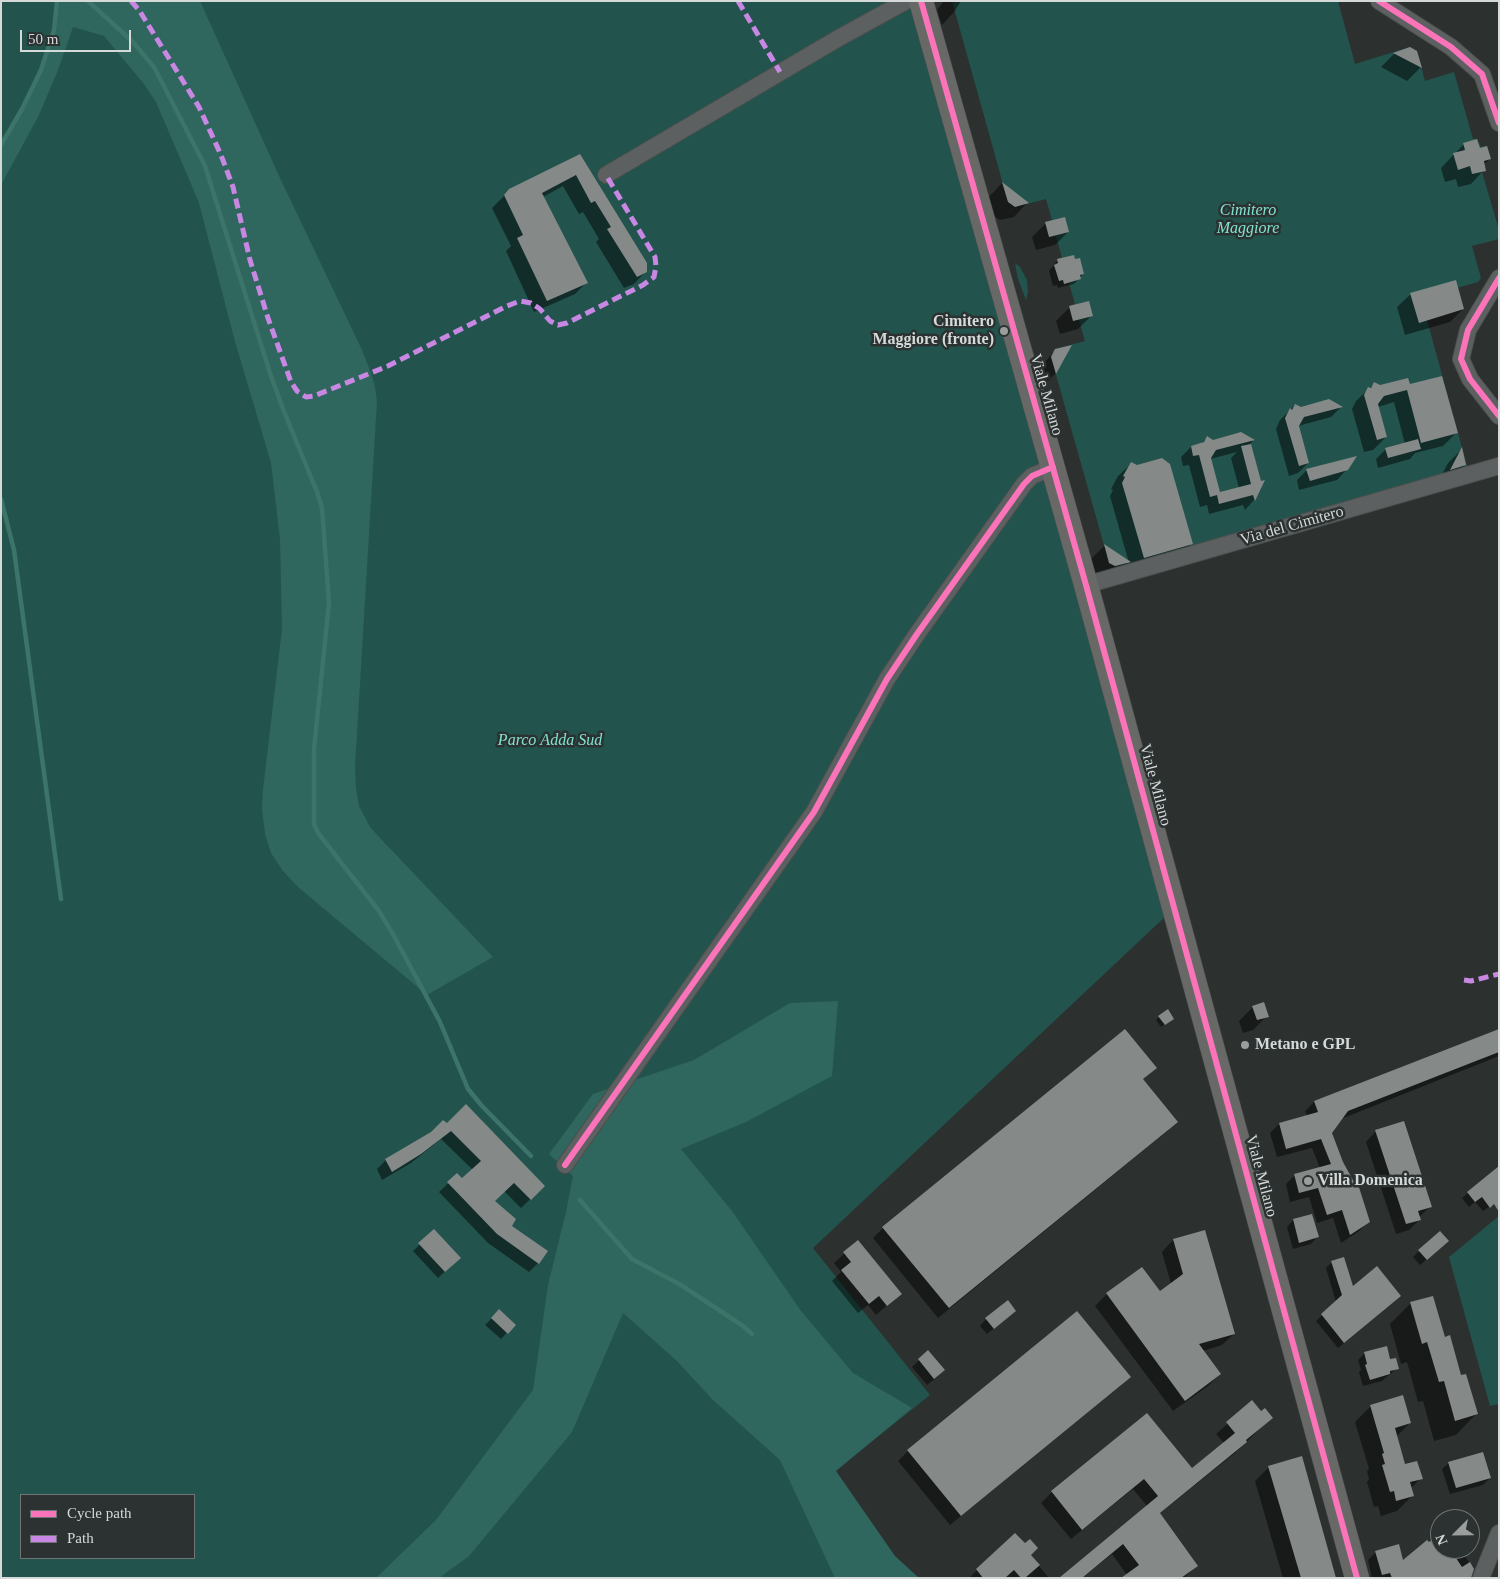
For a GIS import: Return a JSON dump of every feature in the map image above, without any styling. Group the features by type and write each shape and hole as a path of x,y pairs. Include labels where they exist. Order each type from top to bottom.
{"street":[{"path":"606,175 837,39 906,1"},
{"name":"Viale Milano","path":"921,1 1086,585 1357,1578"},
{"path":"1378,1 1451,46 1482,74 1499,123"},
{"path":"1499,278 1468,330 1461,359 1470,379 1499,416"},
{"name":"Via del Cimitero","path":"1086,585 1499,466"},
{"path":"565,1165 814,812 887,679 917,634 1024,484 1032,476 1053,467"},
{"path":"1481,1578 1499,1533"}],"green space":[{"name":"Parco Adda Sud","path":"1,1 913,1 1168,914 813,1248 930,1395 835,1471 895,1558 916,1578 1,1578"},
{"path":"57,1 200,1 371,373 377,401 355,767 359,806 370,827 493,957 427,995 298,887 283,871 271,853 265,834 262,809 282,629 280,539 271,463 234,338 199,203 156,102 144,84 104,36 73,27 58,70 39,115 1,185 1,145 22,109 41,70 54,30"},
{"name":"Cimitero Maggiore","path":"952,1 1338,1 1355,64 1410,47 1417,51 1425,81 1454,72 1473,139 1477,139 1481,147 1487,146 1491,159 1484,161 1482,172 1499,230 1499,239 1472,246 1481,278 1478,282 1421,298 1467,466 1463,472 1116,567 1109,563 1051,357 1055,349 1085,341 1079,320 1073,321 1069,306 1075,304 1069,283 1064,284 1063,280 1059,281 1054,265 1058,263 1057,259 1062,258 1056,236 1049,237 1045,222 1052,220 1046,199 1015,207 1008,202"},
{"path":"1015,263 1020,267 1027,280 1028,292 1026,300 1018,279"},
{"path":"838,1001 832,1076 746,1122 681,1149 732,1211 801,1311 853,1373 912,1408 836,1471 895,1556 919,1578 835,1578 780,1460 713,1400 677,1361 623,1313 572,1432 469,1556 439,1578 376,1578 436,1520 533,1390 548,1285 573,1176 549,1154 593,1094 694,1060 790,1003"},
{"path":"1499,1216 1499,1404 1490,1406 1449,1257"}],"building":[{"path":"1410,47 1417,51 1422,68 1393,53"},
{"path":"1477,139 1480,148 1487,146 1491,159 1484,161 1486,171 1472,174 1470,166 1458,170 1453,153 1465,150 1463,143"},
{"path":"580,154 647,263 647,272 637,277 607,229 611,227 595,201 591,203 576,175 542,193 588,283 547,301 517,238 523,235 504,195 509,189"},
{"path":"1002,182 1029,203 1015,207 1008,202"},
{"path":"1065,217 1069,232 1049,237 1045,222"},
{"path":"1074,255 1075,259 1080,258 1084,274 1080,275 1081,279 1064,284 1063,280 1059,281 1054,265 1058,263 1057,259"},
{"path":"1456,280 1464,309 1419,323 1410,293"},
{"path":"1089,301 1093,316 1073,321 1069,306"},
{"path":"1072,345 1056,374 1051,357 1055,349"},
{"path":"1442,376 1458,433 1421,443 1407,390 1384,396 1378,404 1387,437 1377,440 1364,395 1368,387 1371,388 1374,382 1380,385 1408,378 1410,384"},
{"path":"1329,399 1343,407 1304,417 1299,426 1309,463 1299,466 1285,418 1290,408 1292,410 1295,404 1301,407"},
{"path":"1241,432 1255,440 1216,450 1211,458 1220,492 1251,484 1241,446 1251,444 1261,481 1265,480 1255,501 1253,495 1219,504 1217,495 1210,497 1199,455 1193,456 1191,446 1204,442 1207,436 1213,440"},
{"path":"1418,439 1421,449 1388,458 1385,448"},
{"path":"1462,447 1466,465 1450,470"},
{"path":"1357,456 1348,470 1310,481 1306,469"},
{"path":"1162,458 1170,464 1193,544 1144,558 1122,483 1125,477 1123,476 1131,462 1137,465"},
{"path":"1104,544 1131,562 1115,566 1109,563"},
{"path":"1264,1002 1269,1017 1257,1020 1252,1006"},
{"path":"1168,1009 1174,1019 1165,1025 1158,1016"},
{"path":"1125,1029 1157,1068 1143,1079 1178,1122 949,1308 882,1227"},
{"path":"1499,1029 1499,1052 1348,1111 1332,1133 1343,1162 1354,1182 1357,1181 1370,1222 1350,1235 1342,1210 1327,1215 1318,1188 1299,1193 1294,1174 1331,1164 1321,1139 1286,1149 1279,1123 1318,1112 1314,1101"},
{"path":"466,1104 545,1186 531,1200 514,1183 495,1201 516,1219 512,1226 548,1251 539,1264 497,1234 447,1182 457,1173 462,1178 481,1161 451,1131 421,1154 392,1172 385,1159 431,1132 443,1120 447,1123"},
{"path":"1404,1121 1432,1207 1418,1211 1421,1220 1406,1224 1375,1130"},
{"path":"1499,1166 1499,1212 1494,1204 1490,1208 1482,1197 1475,1202 1467,1192"},
{"path":"1312,1214 1319,1237 1299,1243 1293,1219"},
{"path":"434,1229 461,1258 445,1272 418,1243"},
{"path":"1205,1230 1235,1334 1199,1344 1221,1374 1185,1401 1106,1293 1142,1267 1160,1291 1183,1274 1173,1239"},
{"path":"1440,1231 1449,1241 1427,1260 1418,1250"},
{"path":"858,1240 902,1294 887,1306 879,1296 869,1304 841,1270 851,1262 843,1252"},
{"path":"1344,1257 1353,1286 1377,1266 1401,1296 1344,1343 1321,1314 1342,1295 1331,1261"},
{"path":"1433,1296 1445,1337 1450,1335 1461,1375 1466,1374 1478,1414 1455,1421 1444,1381 1439,1382 1427,1342 1422,1344 1410,1302"},
{"path":"1008,1300 1016,1311 994,1329 985,1318"},
{"path":"499,1309 516,1325 508,1334 491,1318"},
{"path":"1077,1311 1131,1377 961,1516 907,1450"},
{"path":"1387,1346 1390,1359 1396,1358 1399,1369 1370,1380 1365,1365 1367,1364 1364,1352"},
{"path":"928,1350 945,1370 934,1379 918,1359"},
{"path":"1403,1395 1411,1423 1395,1428 1405,1464 1417,1461 1423,1479 1410,1482 1414,1496 1396,1501 1394,1491 1390,1492 1382,1465 1385,1464 1382,1454 1384,1453 1370,1405"},
{"path":"1252,1400 1261,1411 1265,1408 1273,1418 1246,1440 1247,1442 1160,1513 1198,1566 1181,1578 1121,1578 1139,1565 1123,1544 1082,1578 1059,1578 1158,1496 1144,1479 1082,1530 1051,1491 1147,1413 1192,1468 1235,1433 1226,1422"},
{"path":"1483,1452 1491,1478 1456,1488 1448,1462"},
{"path":"1302,1456 1336,1578 1301,1578 1268,1466"},
{"path":"1015,1533 1025,1543 1030,1539 1038,1548 1031,1555 1040,1565 1025,1578 1021,1578 1014,1570 1005,1578 983,1578 976,1569"},
{"path":"1427,1540 1429,1542 1430,1559 1457,1559 1462,1567 1470,1562 1474,1569 1471,1578 1392,1578 1390,1573 1382,1575 1375,1551 1399,1544 1403,1560"}],"waterway":[{"path":"1,145 22,109 41,70 54,30 57,1"},
{"path":"88,1 133,42 154,67 205,166 270,373 322,508 329,603 314,749 314,824 318,833 379,911 394,936 440,1022 468,1089 531,1156"},
{"path":"1,499 14,550 61,899"},
{"path":"580,1200 632,1259 681,1285 752,1334"}],"marked path":[{"path":"131,1 139,10 199,107 221,155 233,187 250,260 268,318 291,382 297,391 306,397 314,396 388,366 520,301 531,303 540,309 550,321 558,325 567,323 643,285 654,277 655,257 606,175"},
{"path":"738,1 780,72"},
{"path":"1464,980 1471,981 1499,974"}],"cycle path":[{"path":"921,1 1086,585 1357,1578"},
{"path":"1379,1 1451,47 1482,74 1499,123"},
{"path":"1499,278 1468,330 1461,359 1470,379 1499,416"},
{"path":"565,1165 814,812 887,679 917,634 1024,484 1032,476 1053,467"}],"place":[{"name":"Cimitero Maggiore (fronte)","path":"1004,331"},
{"name":"Metano e GPL","path":"1245,1045"},
{"name":"Villa Domenica","path":"1308,1181"}]}
